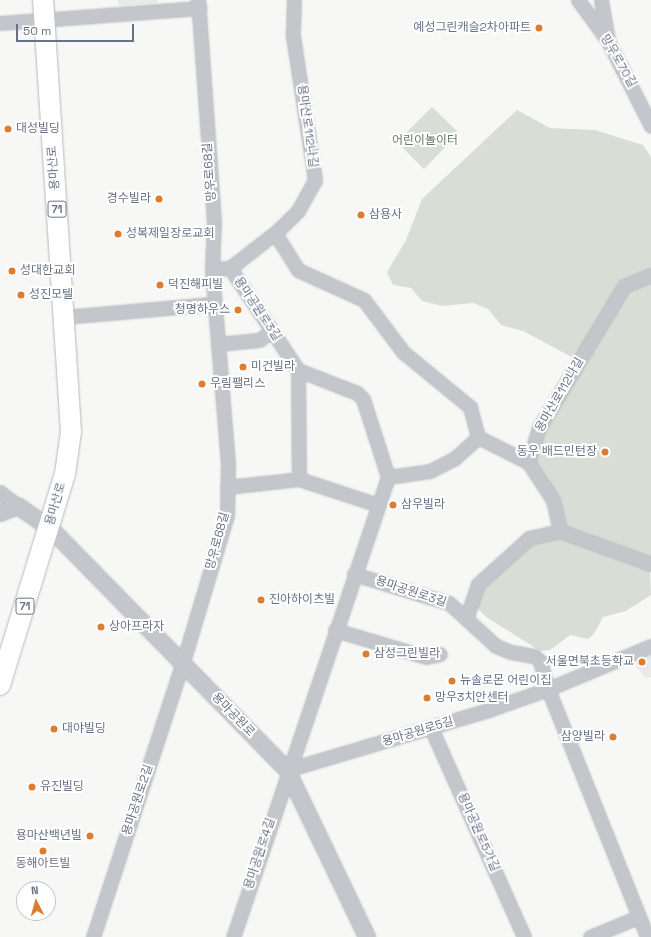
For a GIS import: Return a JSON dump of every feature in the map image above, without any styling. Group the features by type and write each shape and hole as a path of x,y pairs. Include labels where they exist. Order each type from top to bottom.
{"main road":[{"name":"용마산로","path":"0,685 50,528 65,474 71,432 44,10"}],"street":[{"name":"용마산로112나길","path":"274,233 298,211 315,180 293,36 294,0"},
{"name":"망우로70길","path":"578,0 608,41 638,96 651,126"},
{"path":"601,0 608,41"},
{"path":"0,23 44,10 198,4"},
{"name":"망우로68길","path":"183,662 227,514 228,464 214,304 212,269 214,222 198,4"},
{"path":"638,96 651,101"},
{"name":"용마공원로3길","path":"212,269 230,268 274,233"},
{"path":"274,233 298,270 364,300 403,352 470,407 478,437 528,462 553,500 560,531"},
{"name":"용마공원로3길","path":"230,268 298,370"},
{"name":"용마산로112나길","path":"528,462 540,426 624,286 651,275"},
{"path":"64,317 214,304"},
{"path":"218,344 259,340 272,330"},
{"path":"287,770 388,477 363,399 357,393 298,370 299,479"},
{"path":"388,477 430,471 455,458 478,437"},
{"path":"227,487 299,479 378,505"},
{"path":"0,492 18,506"},
{"path":"0,513 18,506"},
{"name":"용마공원로","path":"18,506 50,528 183,662 287,770 367,937"},
{"path":"466,619 478,584 524,541 560,531 651,564"},
{"name":"용마공원로3길","path":"354,574 449,603 496,646 537,658 548,689"},
{"path":"335,630 426,657 440,654"},
{"name":"용마공원로5길","path":"287,770 430,728 548,689 651,646"},
{"name":"용마공원로2길","path":"93,937 183,662"},
{"path":"548,689 638,917 649,937"},
{"name":"용마공원로5가길","path":"430,728 524,937"},
{"name":"용마공원로4길","path":"233,937 287,770"},
{"path":"590,937 638,917"}],"shaded area":[{"path":"118,0 158,0 158,3 119,6"},
{"name":"서울면북초등학교","path":"651,647 651,677 645,678 629,656"}],"green space":[{"name":"어린이놀이터","path":"432,107 459,133 424,169 397,142"},
{"path":"517,110 550,128 595,130 643,145 651,157 651,564 560,531 553,500 528,462 579,361 523,331 501,325 488,309 473,303 442,306 422,301 411,288 393,285 387,272 406,240 422,199"},
{"path":"560,537 650,570 651,595 626,611 603,617 594,634 588,639 570,635 550,650 540,651 486,617 478,609 479,596 483,586 531,545"}],"place":[{"name":"예성그린캐슬2차아파트","path":"539,28"},
{"name":"대성빌딩","path":"8,129"},
{"name":"경수빌라","path":"159,199"},
{"name":"삼용사","path":"361,215"},
{"name":"성복제일장로교회","path":"118,234"},
{"name":"성대한교회","path":"12,271"},
{"name":"덕진해피빌","path":"160,285"},
{"name":"성진모텔","path":"21,295"},
{"name":"청명하우스","path":"238,310"},
{"name":"미건빌라","path":"243,367"},
{"name":"우림팰리스","path":"202,384"},
{"name":"동우 배드민턴장","path":"605,452"},
{"name":"삼우빌라","path":"393,505"},
{"name":"진아하이츠빌","path":"261,600"},
{"name":"상아프라자","path":"101,627"},
{"name":"삼성그린빌라","path":"366,654"},
{"name":"서울면북초등학교","path":"642,662"},
{"name":"뉴솔로몬 어린이집","path":"452,681"},
{"name":"망우3치안센터","path":"427,698"},
{"name":"대야빌딩","path":"54,729"},
{"name":"삼양빌라","path":"613,737"},
{"name":"유진빌딩","path":"32,787"},
{"name":"용마산백년빌","path":"90,836"},
{"name":"동해아트빌","path":"43,851"}]}
